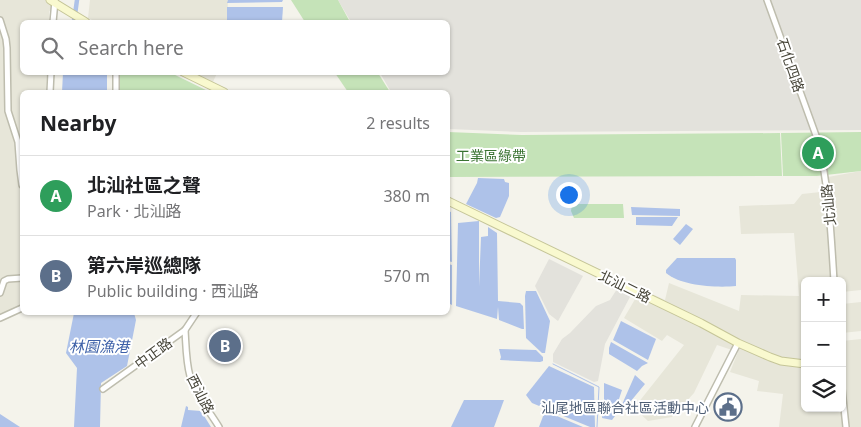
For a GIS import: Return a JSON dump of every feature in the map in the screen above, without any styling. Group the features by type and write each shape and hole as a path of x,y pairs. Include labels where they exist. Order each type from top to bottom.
{"street":[{"name":"石化四路","path":"767,0 814,131"},
{"path":"53,1 81,20"},
{"path":"53,1 53,20"},
{"path":"0,20 7,48 8,111 18,142 20,170"},
{"path":"50,90 51,75"},
{"path":"116,75 116,90"},
{"path":"188,75 214,90"},
{"name":"北汕路","path":"814,131 822,157 826,184 834,277"},
{"name":"北汕二路","path":"450,202 701,323 738,343 776,359 801,363"},
{"path":"0,293 4,280 20,278"},
{"path":"0,318 20,309"},
{"name":"中正路","path":"103,389 186,330 196,315"},
{"name":"西汕路","path":"186,330 190,378 219,427"},
{"path":"695,427 738,343"},
{"path":"844,412 846,427"}],"shaded area":[{"path":"0,0 56,0 49,12 49,20 20,20 20,75 47,75 46,90 20,90 20,307 0,316"},
{"path":"90,0 228,0 227,20 92,20 88,18"},
{"path":"338,0 861,0 861,130 521,132 450,129 450,90 390,90 381,75 450,75 450,20 350,20"},
{"path":"198,75 216,75 213,82"},
{"path":"861,171 861,290 846,292 846,277 801,277 801,412 846,412 846,341 861,339 861,427 779,427 783,394 757,391 759,381 730,372 738,352 717,345 694,393 672,417 648,421 634,408 684,345 667,335 662,341 624,318 641,289 665,300 669,283 739,311 741,295 799,296 794,233 741,234 739,206 794,204 802,194 830,191 828,177"},
{"path":"549,259 583,276 558,321 549,314 535,286"},
{"path":"617,289 631,295 605,344 598,381 594,382 553,362 553,354 562,339 596,306 610,300"},
{"path":"861,302 861,331 846,333 846,304"}],"green space":[{"path":"291,0 338,0 349,20 304,20"},
{"path":"118,75 175,75 206,90 118,90"},
{"path":"336,75 379,75 389,90 347,90"},
{"name":"工業區綠帶","path":"450,132 522,135 780,133 782,176 450,177"},
{"path":"861,132 861,171 817,176 783,176 781,133"},
{"path":"572,204 623,204 624,218 574,218 571,211"}],"water":[{"path":"228,0 283,0 282,2 227,3"},
{"path":"227,7 283,7 282,20 227,20"},
{"path":"63,75 107,75 107,90 62,90"},
{"path":"478,178 504,179 505,182 509,183 509,196 500,217 496,218 466,204"},
{"path":"631,207 680,209 680,216 632,215"},
{"path":"450,212 451,212 452,262 450,262"},
{"path":"636,217 678,217 672,226 636,225"},
{"path":"479,221 479,287 481,237 488,236 488,227 497,233 498,301 520,303 523,306 524,329 499,320 498,307 497,319 456,306 458,223"},
{"path":"686,224 693,229 680,245 673,239"},
{"path":"677,258 735,258 736,286 719,287 681,281 666,273 666,270"},
{"path":"450,264 452,265 452,305 450,304"},
{"path":"526,291 536,291 550,321 545,353 542,353 526,338"},
{"name":"林園漁港","path":"74,315 135,315 136,320 127,366 101,383 100,427 74,427 77,368 66,353"},
{"path":"621,321 656,339 648,360 613,340"},
{"path":"611,342 648,363 637,371 609,354"},
{"path":"499,349 536,350 543,357 543,361 500,360"},
{"path":"549,366 594,387 595,427 590,427 532,403 526,395"},
{"path":"635,375 645,384 621,413 618,412 612,420 602,418 606,405 620,409"},
{"path":"604,383 622,390 617,405 604,402"},
{"path":"464,400 504,400 494,427 451,427"},
{"path":"186,406 188,410 201,411 211,427 181,427"},
{"path":"545,411 583,427 539,427"},
{"path":"0,414 20,427 0,427"}],"waterway":[{"path":"74,20 77,0"},
{"path":"553,364 599,387 597,427"}],"place":[{"name":"北汕社區之聲","path":"818,153"},
{"name":"第六岸巡總隊","path":"225,346"},
{"name":"汕尾地區聯合社區活動中心","path":"728,407"}]}
